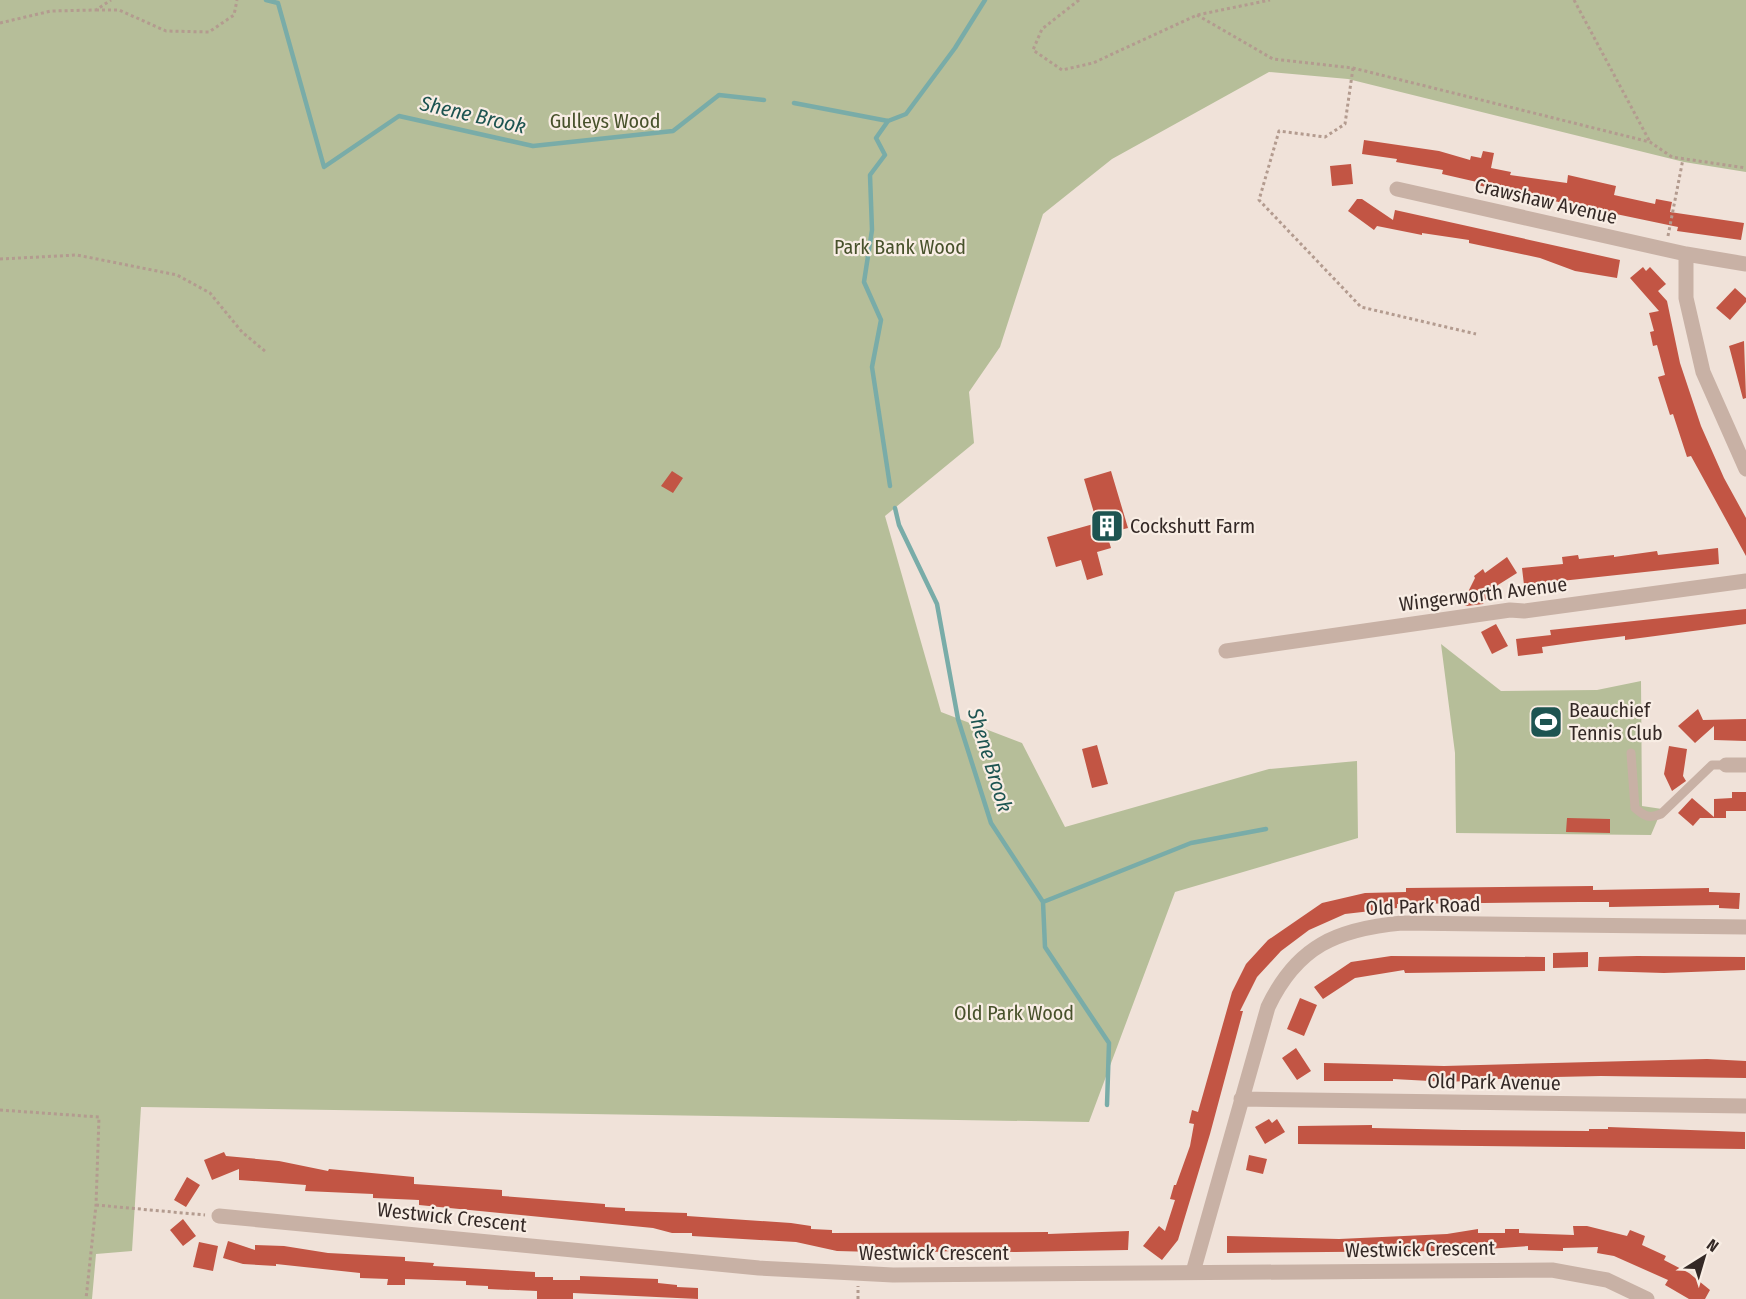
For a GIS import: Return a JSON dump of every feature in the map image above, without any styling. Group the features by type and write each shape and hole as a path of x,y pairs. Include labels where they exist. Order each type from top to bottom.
{"street":[{"name":"Crawshaw Avenue","path":"1398,189 1686,254 1746,264"},
{"path":"1686,254 1686,298 1703,372 1741,448 1746,469"},
{"name":"Wingerworth Avenue","path":"1226,651 1510,610 1524,611 1746,581"},
{"path":"1726,765 1746,765"},
{"name":"Old Park Road","path":"1193,1272 1268,1006 1278,986 1305,954 1346,932 1402,923 1746,927"},
{"name":"Old Park Avenue","path":"1240,1099 1746,1106"},
{"name":"Westwick Crescent","path":"219,1216 747,1267 859,1274 1552,1270 1607,1280 1647,1299"}],"lane":[{"path":"1631,753 1635,808 1644,816 1653,817 1661,814 1712,765 1726,765"}],"path":[{"path":"96,10 111,0"},
{"path":"0,23 51,11 119,10 166,31 209,32 234,15 237,0"},
{"path":"1078,0 1042,28 1033,50 1062,70 1093,63 1197,15 1270,0"},
{"path":"1574,0 1650,142"},
{"path":"1197,15 1273,58 1353,68 1650,142 1672,157 1746,168"},
{"path":"1353,68 1345,124 1325,137 1279,131 1258,200 1361,307 1476,334"},
{"path":"1666,249 1683,159"},
{"path":"0,259 77,255 177,275 210,293 242,332 266,352"},
{"path":"0,1110 99,1117 96,1205 86,1299"},
{"path":"96,1205 219,1216"}],"green space":[{"path":"0,0 1746,0 1746,172 1684,162 1348,79 1269,72 1112,159 1043,214 1000,347 969,392 974,443 885,516 941,712 1022,743 1065,827 1269,769 1357,761 1358,838 1175,892 1089,1122 141,1107 132,1251 96,1254 92,1299 0,1299"},
{"name":"Beauchief Tennis Club","path":"1441,644 1501,691 1597,690 1641,681 1642,806 1662,809 1651,835 1456,833 1455,753"}],"building":[{"path":"1364,140 1439,151 1470,160 1471,156 1481,158 1483,151 1494,153 1491,168 1511,172 1510,175 1567,183 1568,175 1616,186 1614,195 1655,204 1656,199 1672,202 1670,212 1744,223 1741,240 1677,231 1678,227 1477,185 1477,182 1442,174 1443,170 1396,162 1397,159 1362,154"},
{"path":"1351,164 1353,184 1332,186 1330,166"},
{"path":"1357,199 1362,199 1393,220 1395,210 1620,260 1617,278 1575,271 1540,258 1469,243 1469,240 1422,233 1422,235 1377,226 1374,230 1348,211"},
{"path":"1643,267 1646,271 1650,267 1666,284 1658,291 1667,301 1680,363 1701,426 1724,478 1746,518 1746,556 1691,456 1687,457 1673,414 1670,415 1658,377 1665,375 1657,345 1653,346 1650,332 1654,331 1649,313 1659,311 1630,278"},
{"path":"1735,288 1746,298 1746,302 1730,320 1716,308"},
{"path":"1744,341 1746,398 1743,399 1729,346"},
{"path":"672,471 683,478 673,493 661,486"},
{"name":"Cockshutt Farm","path":"1111,471 1128,528 1120,530 1121,535 1108,538 1111,548 1097,552 1103,575 1087,580 1081,560 1056,567 1047,537 1097,523 1084,479"},
{"path":"1718,548 1719,564 1524,585 1522,568 1563,564 1562,557 1578,555 1579,559 1614,555 1614,557 1657,551 1658,555"},
{"path":"1507,557 1517,573 1490,590 1483,604 1467,606 1462,604 1474,576 1483,569 1485,573"},
{"path":"1746,609 1746,624 1625,640 1625,636 1542,647 1543,653 1518,656 1516,639 1551,635 1550,630"},
{"path":"1496,624 1508,646 1492,654 1481,632"},
{"path":"1698,709 1703,720 1746,719 1746,741 1714,740 1714,726 1695,743 1678,726"},
{"path":"1097,745 1108,784 1092,788 1082,749"},
{"path":"1669,746 1687,749 1683,776 1686,781 1672,791 1664,774"},
{"path":"1732,792 1746,792 1746,811 1726,811 1726,818 1700,818 1693,826 1678,813 1692,798 1714,817 1714,799 1732,798"},
{"path":"1567,818 1610,819 1610,833 1566,832"},
{"path":"1593,886 1593,890 1709,888 1709,892 1740,893 1739,909 1719,908 1719,905 1609,907 1609,902 1397,904 1397,908 1345,914 1309,930 1281,951 1257,977 1240,1011 1243,1011 1210,1134 1178,1240 1162,1260 1143,1246 1159,1226 1165,1231 1175,1200 1170,1199 1174,1185 1176,1185 1190,1146 1194,1124 1189,1123 1192,1110 1198,1112 1232,992 1246,964 1268,940 1322,903 1365,893 1406,892 1406,888"},
{"path":"1588,952 1588,967 1553,968 1553,953"},
{"path":"1391,956 1545,957 1545,971 1405,973 1404,970 1355,978 1323,999 1314,987 1351,962"},
{"path":"1599,957 1745,957 1745,970 1664,973 1598,971"},
{"path":"1300,998 1317,1005 1304,1036 1287,1029"},
{"path":"1296,1048 1311,1071 1297,1080 1282,1058"},
{"path":"1707,1059 1746,1061 1746,1078 1601,1076 1555,1077 1554,1080 1528,1080 1528,1077 1449,1082 1393,1079 1393,1081 1324,1081 1324,1063 1444,1066"},
{"path":"1269,1119 1272,1123 1277,1119 1285,1132 1265,1144 1255,1127"},
{"path":"1372,1125 1372,1128 1462,1130 1589,1131 1589,1129 1608,1129 1608,1127 1745,1132 1745,1149 1298,1144 1298,1126"},
{"path":"224,1152 226,1156 279,1161 328,1171 329,1169 414,1177 414,1184 502,1190 502,1196 605,1204 605,1207 625,1208 625,1211 687,1213 687,1216 791,1223 811,1226 811,1229 832,1230 832,1233 1048,1232 1048,1234 1129,1231 1128,1250 1013,1252 972,1250 913,1253 837,1251 796,1242 692,1236 692,1233 672,1233 653,1228 419,1205 419,1200 373,1198 373,1194 305,1191 306,1185 239,1180 239,1169 212,1180 204,1160"},
{"path":"1249,1155 1267,1159 1263,1174 1246,1170"},
{"path":"187,1177 200,1185 186,1207 174,1200"},
{"path":"183,1219 196,1236 183,1246 170,1230"},
{"path":"1573,1226 1587,1226 1627,1236 1630,1230 1645,1236 1642,1245 1666,1256 1664,1260 1689,1273 1710,1290 1705,1299 1689,1299 1665,1285 1668,1280 1614,1256 1597,1253 1598,1247 1563,1248 1563,1251 1528,1250 1528,1246 1487,1249 1487,1246 1443,1251 1227,1253 1227,1236 1339,1239 1447,1234 1478,1229 1478,1233 1505,1233 1505,1229 1519,1229 1519,1233 1574,1235"},
{"path":"228,1241 255,1250 255,1245 284,1246 328,1253 405,1257 405,1261 434,1263 433,1266 535,1272 535,1277 553,1277 553,1280 580,1280 580,1276 658,1279 658,1283 698,1288 698,1299 573,1293 573,1299 537,1299 537,1291 488,1289 488,1286 466,1285 466,1281 405,1279 405,1285 387,1285 388,1279 360,1278 360,1273 276,1264 276,1266 243,1264 223,1258"},
{"path":"199,1242 218,1246 213,1271 193,1267"}],"waterway":[{"name":"Shene Brook","path":"266,0 278,3 324,167 399,116 533,146 673,131 719,95 764,100"},
{"name":"Shene Brook","path":"794,103 888,121 906,114 955,48 985,0"},
{"name":"Shene Brook","path":"888,121 876,138 885,155 870,175 872,230 864,282 881,320 872,367 890,486"},
{"name":"Shene Brook","path":"895,508 899,525 937,604 958,719 991,823 1043,902 1045,947 1109,1043 1107,1105"},
{"path":"1043,902 1191,843 1266,829"}],"place":[{"name":"Cockshutt Farm","path":"1107,526"},
{"name":"Beauchief Tennis Club","path":"1546,722"}],"park label":[{"name":"Gulleys Wood","path":"605,121"},
{"name":"Park Bank Wood","path":"900,247"},
{"name":"Old Park Wood","path":"1014,1013"}]}
